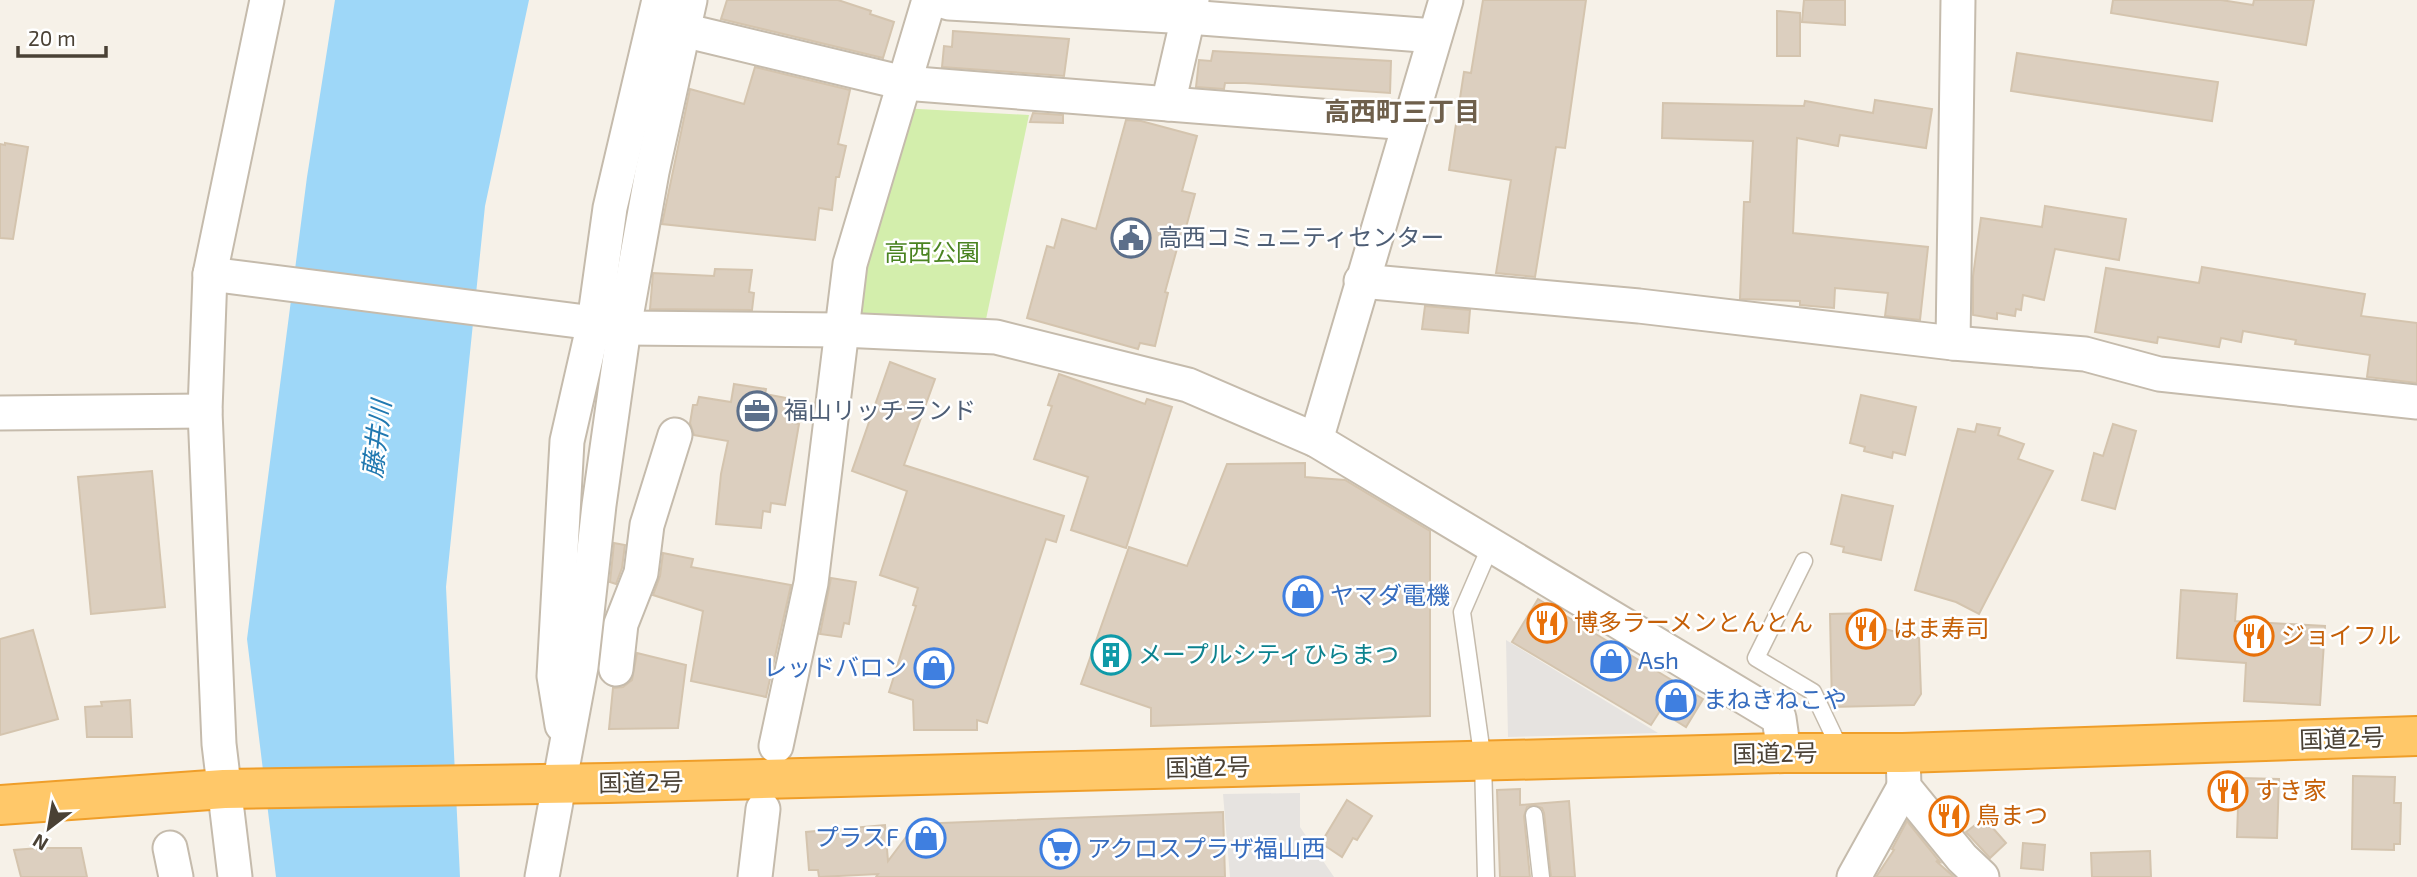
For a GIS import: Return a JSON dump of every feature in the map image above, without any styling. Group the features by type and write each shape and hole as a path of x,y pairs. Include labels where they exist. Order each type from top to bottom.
{"highway":[{"name":"国道2号","path":"0,805 224,789 544,784 1784,754 1842,753 1904,770 2417,736"}],"street":[{"path":"235,877 219,744 205,411 209,274 267,0"},
{"path":"542,877 544,784 566,743 581,667 599,505 609,326 610,208 659,0"},
{"path":"776,746 811,583 850,264 929,0"},
{"path":"939,0 949,3 1190,9 1435,36"},
{"path":"1316,440 1446,0"},
{"path":"1953,343 1958,0"},
{"path":"1168,104 1190,9"},
{"path":"566,743 554,676 567,441 609,326 652,172 686,15 904,83 1409,123"},
{"path":"209,274 609,326 841,330 996,337 1188,385 1316,440 1779,718 1784,754"},
{"path":"1361,281 1639,306 1953,343 2085,354 2159,374 2417,402"},
{"path":"0,413 205,411"},
{"path":"616,669 621,624 641,573 647,525 675,435"},
{"path":"585,628 621,624"},
{"path":"1854,877 1904,770"},
{"path":"1904,770 1962,858 1982,877"},
{"path":"755,877 763,809"}],"lane":[{"path":"1486,877 1483,761 1462,612 1491,545"},
{"path":"1804,561 1756,658 1813,692 1842,753"},
{"path":"1534,814 1541,877"}],"green space":[{"name":"高西公園","path":"901,108 1029,115 985,324 856,314"}],"shaded area":[{"path":"1506,640 1658,733 1508,737"},
{"path":"1300,793 1300,827 1334,877 1230,877 1223,794"}],"water":[{"name":"藤井川","path":"335,0 529,0 485,206 446,587 460,877 276,877 247,639 307,177"}],"building":[{"path":"727,0 838,0 894,22 883,58 721,19"},
{"path":"1483,0 1586,0 1565,148 1556,147 1535,277 1496,273 1511,180 1449,170 1464,72 1471,73"},
{"path":"1804,0 1845,0 1845,25 1802,22"},
{"path":"2113,0 2221,0 2253,5 2254,0 2314,0 2306,45 2111,13"},
{"path":"1777,11 1800,13 1800,56 1777,56"},
{"path":"953,31 1069,39 1064,76 942,67 944,46 952,47"},
{"path":"1213,51 1391,61 1390,93 1245,83 1225,83 1224,89 1196,87 1199,60 1211,61"},
{"path":"2017,53 2218,82 2212,121 2011,91"},
{"path":"755,67 850,90 838,144 846,146 839,177 836,177 832,210 819,208 815,240 662,224 690,89 744,104"},
{"path":"1875,100 1932,109 1926,148 1840,135 1838,146 1797,138 1793,233 1928,247 1920,320 1885,316 1888,293 1835,288 1834,308 1800,305 1800,301 1740,299 1744,202 1750,202 1753,141 1662,138 1663,103 1804,106 1805,101 1873,113"},
{"path":"1033,113 1063,115 1063,123 1030,122"},
{"name":"高西コミュニティセンター","path":"1126,120 1141,121 1197,136 1182,191 1195,194 1165,292 1168,293 1155,346 1140,343 1138,349 1027,318 1047,246 1054,248 1062,219 1096,229"},
{"path":"0,144 28,147 13,239 0,238"},
{"path":"2045,206 2126,219 2119,260 2055,249 2044,300 2023,295 2021,310 2016,309 2015,316 1997,313 1997,319 1973,315 1973,276 1981,218 2042,227"},
{"path":"2202,267 2365,294 2361,316 2417,323 2417,383 2367,377 2370,355 2295,344 2296,340 2243,331 2241,342 2221,338 2219,347 2158,337 2157,343 2095,332 2106,268 2199,283"},
{"path":"715,269 752,270 749,292 754,293 752,310 650,309 653,273 714,276"},
{"path":"1425,306 1470,310 1468,333 1422,329"},
{"path":"890,362 935,379 904,465 1064,516 1056,542 1046,539 987,723 977,720 977,730 914,730 913,700 889,692 916,606 913,605 918,588 880,575 907,491 852,471"},
{"path":"1059,374 1145,404 1147,399 1172,407 1126,548 1071,530 1088,477 1034,459 1052,406 1048,405"},
{"path":"734,384 766,389 765,394 797,400 793,423 799,424 785,505 771,503 770,512 763,511 761,528 716,524 721,474 728,441 694,435 690,423 693,405 697,405 699,397 731,402"},
{"path":"1861,395 1916,407 1905,455 1893,452 1892,458 1864,451 1865,447 1850,443"},
{"path":"1977,424 2000,428 1998,435 2024,444 2018,459 2053,471 1979,614 1956,602 1915,590 1958,429 1975,432"},
{"path":"2113,424 2136,431 2115,509 2082,500 2094,453 2103,456"},
{"name":"ヤマダ電機","path":"1305,463 1305,477 1345,480 1430,531 1430,716 1151,726 1151,708 1081,684 1129,547 1187,566 1227,464"},
{"path":"152,471 165,607 91,614 78,477"},
{"path":"1842,495 1893,506 1881,560 1843,552 1844,547 1831,544"},
{"path":"614,543 625,545 622,568 616,584 610,582"},
{"path":"663,553 693,559 691,567 791,585 766,697 691,681 703,611 653,595 660,576"},
{"path":"831,578 856,582 849,624 844,623 841,637 820,634"},
{"path":"2181,590 2237,594 2235,621 2325,626 2320,705 2244,701 2246,663 2177,658"},
{"path":"1538,599 1703,699 1686,727 1660,711 1651,725 1512,642"},
{"path":"1869,613 1866,624 1919,638 1921,694 1914,705 1832,707 1830,614"},
{"path":"33,630 58,719 0,735 0,639"},
{"path":"637,653 686,665 678,728 609,729 613,688 623,687 632,680"},
{"path":"130,700 132,737 87,737 85,707 102,706 101,702"},
{"path":"2353,776 2395,777 2394,803 2401,803 2400,844 2394,844 2394,850 2352,849"},
{"path":"2239,778 2279,779 2277,838 2237,837"},
{"path":"1520,789 1520,805 1569,801 1575,877 1551,877 1544,813 1542,808 1534,805 1527,807 1524,816 1530,877 1500,877 1497,790"},
{"path":"1347,800 1372,816 1357,840 1353,838 1342,857 1321,843"},
{"name":"アクロスプラザ福山西","path":"1223,812 1225,877 876,877 878,874 819,877 818,870 809,870 806,832 885,825 888,861 916,824"},
{"path":"1984,818 2006,843 1990,858 1966,832"},
{"path":"1907,821 1940,862 1936,861 1954,877 1876,877 1894,850 1892,849"},
{"path":"2023,843 2045,845 2043,870 2021,868"},
{"path":"81,848 87,877 21,877 14,850"},
{"path":"2150,851 2151,877 2092,877 2091,853"}],"place":[{"name":"高西コミュニティセンター","path":"1131,238"},
{"name":"福山リッチランド","path":"757,411"},
{"name":"ヤマダ電機","path":"1303,596"},
{"name":"博多ラーメンとんとん","path":"1547,623"},
{"name":"はま寿司","path":"1866,629"},
{"name":"ジョイフル","path":"2254,636"},
{"name":"メープルシティひらまつ","path":"1111,655"},
{"name":"Ash","path":"1611,661"},
{"name":"レッドバロン","path":"934,668"},
{"name":"まねきねこや","path":"1676,700"},
{"name":"すき家","path":"2228,791"},
{"name":"鳥まつ","path":"1949,816"},
{"name":"プラスF","path":"926,838"},
{"name":"アクロスプラザ福山西","path":"1060,849"}],"district":[{"name":"高西町三丁目","path":"1402,112"}]}
